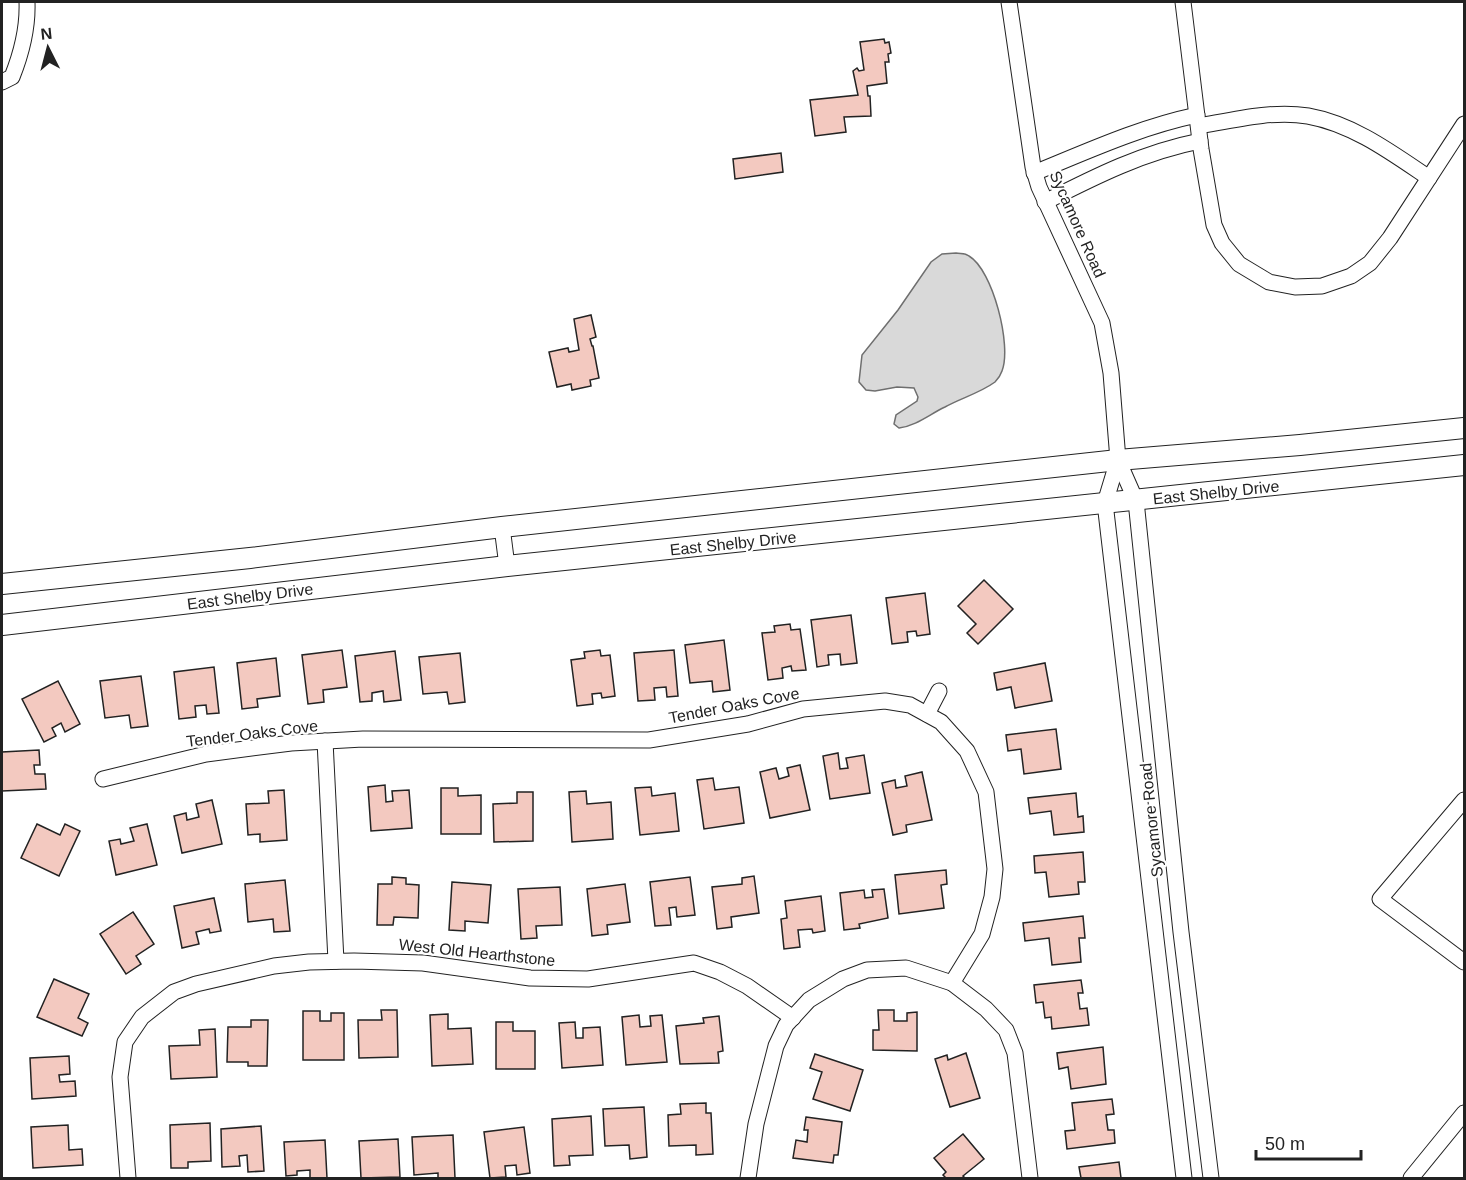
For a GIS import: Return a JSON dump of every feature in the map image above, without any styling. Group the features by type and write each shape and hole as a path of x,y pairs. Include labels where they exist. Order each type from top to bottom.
{"main road":[{"path":"2,584 1118,460 1300,445 1464,428"},
{"name":"East Shelby Drive","path":"2,625 507,566 1464,465"}],"street":[{"path":"2,82 12,77 21,56 25,37 27,2"},
{"name":"Sycamore Road","path":"1009,2 1034,173 1045,202 1102,323 1111,373 1118,460 1136,501 1181,932 1211,1179"},
{"path":"1183,2 1214,225 1222,243 1239,264 1269,282 1295,287 1322,286 1351,276 1370,263 1390,238 1464,124"},
{"path":"1034,173 1168,121 1199,127 1251,117 1306,116 1334,123 1365,136 1429,178"},
{"path":"1045,202 1133,160 1168,147 1199,127"},
{"name":"Sycamore Road","path":"1118,460 1105,503 1184,1179"},
{"path":"502,527 507,566"},
{"path":"927,714 939,691"},
{"name":"Tender Oaks Cove","path":"104,779 206,754 291,743 363,739 649,740 748,724 803,709 885,701 910,705 941,722 967,751 986,792 995,869 992,897 982,934 952,982"},
{"path":"325,741 336,961"},
{"path":"1464,800 1380,898 1464,962"},
{"name":"West Old Hearthstone","path":"128,1179 120,1077 125,1042 142,1017 174,992 196,984 274,966 336,961 423,963 530,978 588,979 694,963 720,972 747,986 793,1018"},
{"path":"748,1179 756,1124 776,1046 786,1025 809,1000 843,979 867,970 906,968 952,982 986,1009 1006,1030 1015,1053 1030,1179"},
{"path":"1412,1179 1464,1113"}],"shaded area":[{"path":"942,254 967,255 978,264 993,292 1004,344 1002,371 995,382 983,389 917,422 899,428 894,424 896,415 917,401 918,397 914,388 866,390 859,382 862,355 898,310 931,262"}],"building":[{"path":"884,39 885,43 889,42 891,53 888,54 889,62 885,62 887,83 867,86 871,116 844,117 846,132 815,136 810,100 858,95 853,71 857,68 859,71 864,70 860,42"},
{"path":"781,153 783,172 735,179 733,159"},
{"path":"591,315 596,337 590,339 599,378 590,380 591,386 572,390 571,384 557,387 549,352 568,348 569,352 579,350 574,319"},
{"path":"984,580 1013,609 978,644 967,633 976,624 958,606"},
{"path":"925,593 930,634 917,636 916,631 907,632 908,642 892,644 886,598"},
{"path":"851,615 857,663 841,665 840,654 828,655 829,665 817,667 811,620"},
{"path":"790,624 791,630 800,629 806,670 792,671 791,666 782,668 783,678 768,680 762,633 775,632 774,626"},
{"path":"724,640 730,690 713,692 712,681 690,683 685,645"},
{"path":"342,650 347,687 323,690 324,702 308,704 302,655"},
{"path":"600,650 601,656 610,655 615,696 602,698 601,693 592,694 593,704 577,706 571,660 585,658 584,652"},
{"path":"674,650 678,696 667,697 666,687 654,688 655,700 638,701 634,653"},
{"path":"395,651 401,700 384,702 383,691 372,693 372,701 360,702 355,656"},
{"path":"460,653 465,702 449,704 447,692 423,694 419,657"},
{"path":"276,658 280,696 257,699 258,707 242,709 237,663"},
{"path":"1045,663 1052,701 1015,708 1011,687 997,690 994,673"},
{"path":"214,667 219,713 207,714 206,705 195,706 196,717 179,719 174,672"},
{"path":"141,676 148,726 131,728 129,715 105,718 100,681"},
{"path":"58,681 80,724 65,732 61,723 52,728 56,736 44,742 22,699"},
{"path":"1056,729 1061,769 1024,774 1021,749 1008,751 1006,735"},
{"path":"39,750 40,765 34,765 35,774 45,774 46,789 2,791 2,752"},
{"path":"838,753 840,769 848,768 846,758 864,755 870,793 830,799 823,756"},
{"path":"800,765 810,810 770,818 760,772 776,768 779,779 789,776 787,768"},
{"path":"922,772 932,820 906,825 907,832 893,835 882,783 895,780 896,788 907,786 905,776"},
{"path":"713,778 715,790 739,787 744,823 704,829 697,780"},
{"path":"385,785 386,802 393,801 392,791 409,790 412,828 371,831 368,787"},
{"path":"651,787 652,796 675,793 679,831 640,835 635,788"},
{"path":"441,788 458,788 458,796 481,795 481,834 441,834"},
{"path":"284,790 287,840 260,842 260,834 248,835 246,804 269,803 268,791"},
{"path":"586,791 587,804 611,802 613,839 572,842 569,792"},
{"path":"517,792 533,792 533,841 494,842 493,804 517,803"},
{"path":"1076,793 1078,817 1083,816 1084,832 1054,835 1051,811 1030,814 1028,798"},
{"path":"212,800 222,844 182,853 174,816 186,813 187,820 199,817 196,804"},
{"path":"37,824 60,835 65,824 80,831 59,876 21,858"},
{"path":"147,824 157,865 116,875 109,841 120,839 121,844 134,841 130,828"},
{"path":"1083,852 1085,882 1078,882 1079,894 1049,897 1046,872 1035,873 1034,856"},
{"path":"946,870 947,884 941,885 944,908 899,914 895,875"},
{"path":"754,876 759,913 731,917 732,927 717,929 712,887 742,884 742,878"},
{"path":"392,877 406,878 406,884 419,885 418,918 394,917 393,925 377,925 378,884 392,884"},
{"path":"690,877 695,915 677,917 676,907 669,908 671,925 655,926 650,882"},
{"path":"285,880 290,931 274,932 273,919 248,922 245,884"},
{"path":"452,882 491,885 488,923 465,921 465,931 449,930"},
{"path":"625,884 630,922 607,925 608,934 592,936 587,889"},
{"path":"560,887 562,925 536,926 537,938 521,939 518,889"},
{"path":"884,889 888,918 859,924 860,928 844,930 840,893 864,890 865,898 873,897 872,890"},
{"path":"821,896 825,931 813,933 812,929 798,930 800,947 784,949 781,919 787,918 785,901"},
{"path":"214,898 221,931 210,933 209,929 196,932 199,944 182,948 174,906"},
{"path":"133,912 154,944 136,956 141,964 126,974 100,934"},
{"path":"1083,916 1085,938 1079,938 1081,962 1052,965 1049,938 1025,941 1023,923"},
{"path":"54,979 89,994 78,1018 88,1023 82,1036 37,1017"},
{"path":"1081,980 1083,993 1078,993 1080,1009 1087,1008 1089,1025 1052,1029 1051,1017 1045,1018 1043,1002 1036,1003 1034,985"},
{"path":"381,1010 397,1010 398,1057 359,1058 358,1020 382,1020"},
{"path":"878,1010 894,1010 894,1021 907,1021 907,1013 917,1012 917,1051 873,1050 873,1030 879,1030"},
{"path":"303,1011 320,1011 320,1021 331,1021 331,1013 344,1013 344,1060 303,1060"},
{"path":"448,1014 448,1029 471,1028 473,1064 432,1066 430,1015"},
{"path":"639,1015 640,1027 651,1026 650,1016 662,1015 667,1062 626,1065 622,1017"},
{"path":"719,1016 723,1051 718,1052 719,1063 680,1064 676,1026 704,1023 703,1018"},
{"path":"251,1020 268,1020 267,1066 248,1066 248,1062 227,1062 228,1027 251,1027"},
{"path":"496,1022 513,1022 513,1031 535,1031 535,1069 496,1069"},
{"path":"575,1022 576,1038 583,1038 583,1028 600,1027 603,1065 562,1068 559,1023"},
{"path":"215,1029 217,1077 171,1079 169,1046 200,1045 199,1030"},
{"path":"1103,1047 1106,1084 1071,1089 1068,1067 1059,1069 1057,1053"},
{"path":"966,1053 980,1098 950,1107 935,1059 947,1055 948,1060"},
{"path":"815,1054 863,1070 850,1111 813,1099 822,1072 810,1068"},
{"path":"69,1056 70,1074 59,1075 60,1082 75,1081 76,1096 32,1099 30,1058"},
{"path":"1112,1099 1114,1114 1106,1115 1108,1130 1114,1130 1115,1143 1067,1149 1065,1131 1075,1130 1072,1103"},
{"path":"706,1103 706,1113 711,1113 713,1154 696,1155 696,1145 669,1146 668,1115 681,1114 680,1104"},
{"path":"644,1107 647,1157 630,1159 629,1145 605,1146 603,1109"},
{"path":"591,1116 593,1155 569,1156 570,1165 554,1166 552,1119"},
{"path":"806,1117 842,1122 838,1155 834,1155 833,1163 793,1158 796,1140 807,1142 808,1130 804,1130"},
{"path":"210,1123 211,1161 188,1162 188,1168 171,1168 170,1125"},
{"path":"68,1125 69,1150 82,1149 83,1165 33,1168 31,1127"},
{"path":"261,1126 264,1171 248,1172 247,1155 239,1156 240,1166 222,1167 221,1129"},
{"path":"524,1127 530,1173 517,1175 516,1165 505,1166 506,1177 490,1178 484,1132"},
{"path":"963,1134 984,1159 963,1176 965,1178 946,1178 943,1175 946,1172 934,1158"},
{"path":"453,1135 455,1178 438,1178 438,1173 414,1175 412,1137"},
{"path":"398,1139 400,1177 361,1178 359,1141"},
{"path":"325,1140 327,1178 310,1178 310,1170 297,1171 297,1175 286,1176 284,1142"},
{"path":"1119,1162 1121,1178 1081,1178 1079,1167"}]}
